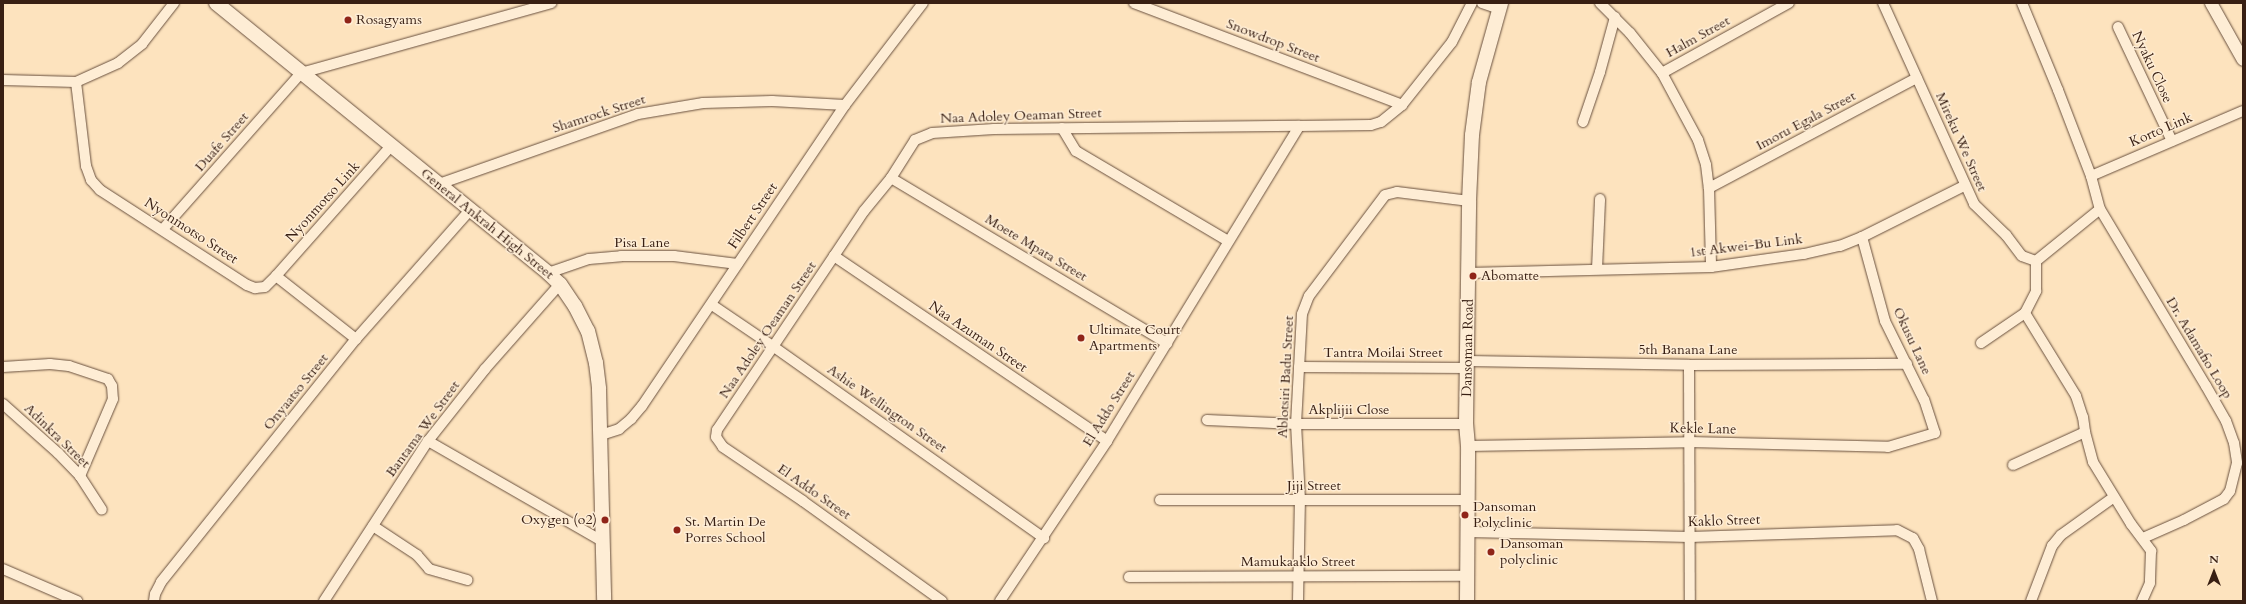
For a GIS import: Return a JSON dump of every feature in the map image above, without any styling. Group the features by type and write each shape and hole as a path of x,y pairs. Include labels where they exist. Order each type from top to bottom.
{"main road":[{"name":"General Ankrah High Street","path":"216,3 548,273 560,284 575,306 588,330 596,363 599,389 604,601"},
{"name":"Dansoman Road","path":"1467,601 1468,446 1466,424 1469,201 1475,109 1479,82 1500,6"}],"street":[{"path":"3,80 76,82 118,63 142,44 174,3"},
{"path":"301,73 551,3"},
{"name":"Filbert Street","path":"601,435 619,429 631,419 712,305 845,105 923,3"},
{"name":"Snowdrop Street","path":"1134,3 1402,105"},
{"name":"Naa Adoley Oeaman Street","path":"717,430 864,211 890,178 914,140 932,133 994,129 1372,125 1381,122 1402,105 1452,42 1472,3"},
{"path":"1482,3 1500,6"},
{"path":"1600,3 1615,17 1662,73 1698,140 1706,165 1709,188 1712,267"},
{"name":"Halm Street","path":"1662,73 1789,3"},
{"name":"Mireku We Street","path":"1883,3 1964,186 1980,211 2006,235 2022,256 2036,261"},
{"name":"Dr. Adamafio Loop","path":"2022,3 2091,176 2100,209 2210,392 2226,421 2234,443 2237,463 2230,491 2224,499 2184,520 2143,538"},
{"path":"2211,3 2243,60"},
{"path":"1583,122 1600,72 1615,17"},
{"name":"Nyaku Close","path":"2118,27 2172,141"},
{"name":"Duafe Street","path":"163,229 301,73"},
{"name":"Imoru Egala Street","path":"1709,188 1917,78"},
{"name":"Nyonmotso Street","path":"76,82 86,166 91,180 100,190 255,288 265,287 276,276"},
{"name":"Shamrock Street","path":"439,184 638,114 703,103 772,101 845,105"},
{"name":"Korto Link","path":"2091,176 2243,111"},
{"name":"El Addo Street","path":"1000,601 1044,538 1107,441 1299,126"},
{"path":"1062,128 1076,150 1228,241"},
{"name":"Nyonmotso Link","path":"276,276 391,146"},
{"name":"Moete Mpata Street","path":"890,178 1167,343"},
{"name":"1st Akwei-Bu Link","path":"1468,273 1712,267 1804,254 1840,246 1862,237 1964,186"},
{"name":"Ablotsiri Badu Street","path":"1298,601 1300,500 1296,424 1302,314 1309,296 1385,195 1396,192 1469,201"},
{"path":"1597,269 1600,199"},
{"name":"Onyaatso Street","path":"154,601 155,594 161,582 356,339 471,209"},
{"path":"1981,344 2025,313 2036,291 2036,261 2100,209"},
{"name":"Okusu Lane","path":"1862,237 1885,321 1924,400 1935,433"},
{"name":"Pisa Lane","path":"548,273 589,259 620,256 674,256 738,264"},
{"name":"Naa Azuman Street","path":"834,256 1107,441"},
{"path":"276,276 356,339"},
{"name":"Bantama We Street","path":"324,601 428,441 484,369 560,284"},
{"name":"Ashie Wellington Street","path":"712,305 774,347 1044,538"},
{"path":"2025,313 2076,396 2083,417 2085,432 2093,462 2114,498 2149,546 2152,556 2150,583 2142,601"},
{"path":"3,367 50,364 69,366 108,379 112,386 113,399 80,476"},
{"name":"Tantra Moilai Street","path":"1299,367 1468,364"},
{"name":"5th Banana Lane","path":"1468,364 1907,364"},
{"path":"1689,365 1690,601"},
{"name":"Adinkra Street","path":"3,404 58,453 80,476 102,510"},
{"name":"Akplijii Close","path":"1207,420 1296,424 1466,424"},
{"name":"El Addo Street","path":"717,430 717,442 723,447 803,501 942,601"},
{"path":"2013,465 2085,432"},
{"name":"Kekle Lane","path":"1468,446 1689,442 1888,447 1935,433"},
{"path":"428,441 602,541"},
{"path":"2031,601 2052,546 2061,535 2114,498"},
{"name":"Jiji Street","path":"1160,500 1468,500"},
{"path":"373,526 417,554 429,569 467,580"},
{"name":"Kaklo Street","path":"1468,532 1690,537 1902,531 1913,538 1919,549 1932,601"},
{"path":"3,569 77,601"},
{"name":"Mamukaaklo Street","path":"1129,577 1467,576"}],"place":[{"name":"Rosagyams","path":"348,20"},
{"name":"Abomatte","path":"1473,276"},
{"name":"Ultimate Court Apartments","path":"1081,338"},
{"name":"Dansoman Polyclinic","path":"1465,515"},
{"name":"Oxygen (o2)","path":"605,520"},
{"name":"St. Martin De Porres School","path":"677,530"},
{"name":"Dansoman polyclinic","path":"1491,552"}]}
